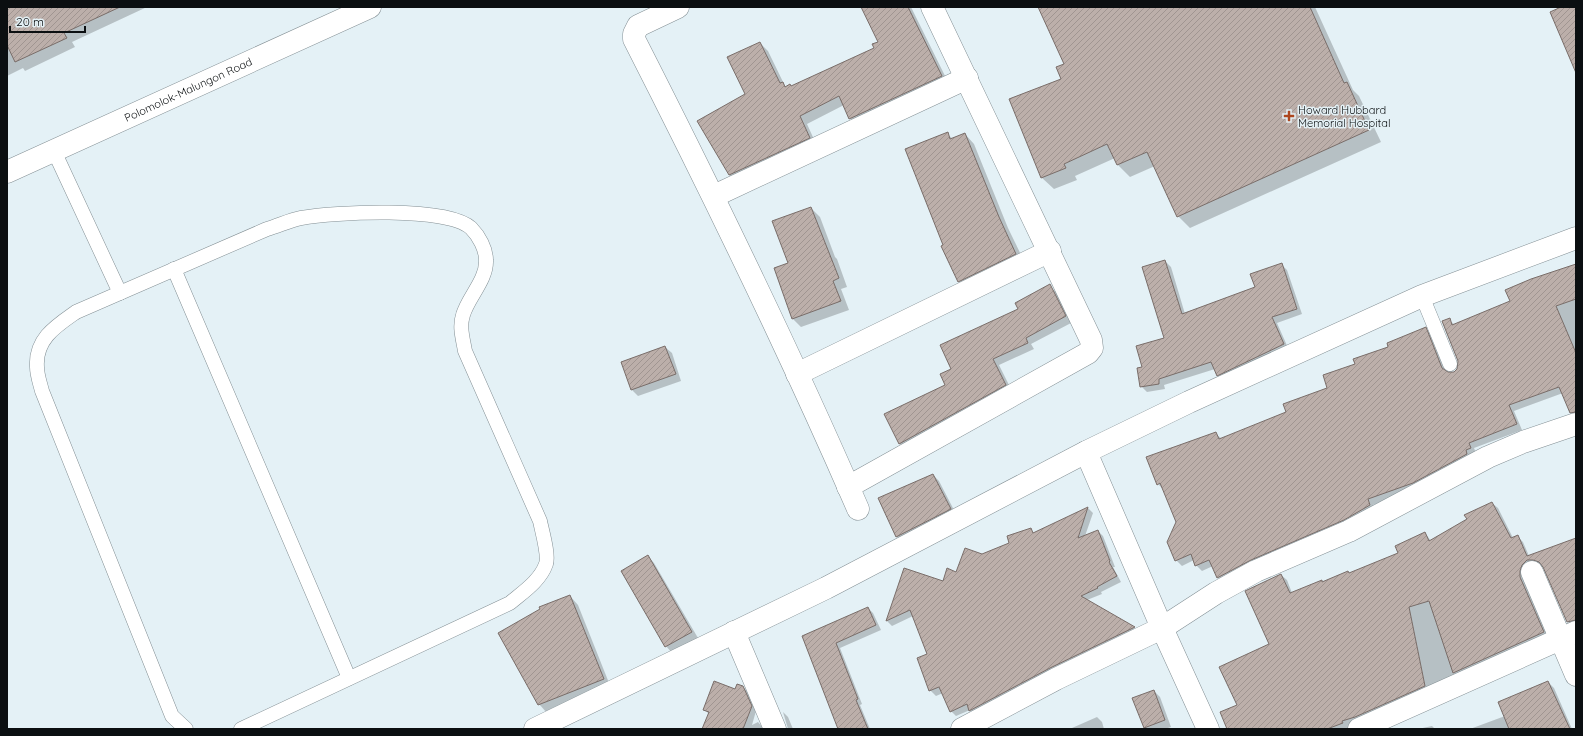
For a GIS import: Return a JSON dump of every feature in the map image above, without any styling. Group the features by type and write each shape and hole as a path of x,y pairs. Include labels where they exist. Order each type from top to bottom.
{"street":[{"name":"Polomolok-Malungon Road","path":"7,172 370,7"},
{"path":"678,7 638,26 634,34 634,39 714,196 797,374 858,510"},
{"path":"848,487 1091,351 1091,340 932,7"},
{"path":"714,196 967,78"},
{"path":"535,729 569,721 734,632 833,584 1086,452 1189,402 1422,296 1576,238"},
{"path":"797,374 1050,252"},
{"path":"962,729 1056,679 1162,628 1216,593 1256,572 1349,531 1495,454 1523,442 1576,424"},
{"path":"1086,452 1162,628 1208,729"},
{"path":"1532,572 1568,636 1576,675"},
{"path":"734,632 776,729"},
{"path":"1359,729 1461,685 1568,636"}],"lane":[{"path":"54,151 120,293"},
{"path":"186,729 172,716 42,391 37,366 39,348 51,330 76,312 267,229 299,218 332,214 384,212 429,215 453,219 470,228 485,249 486,262 483,275 466,305 462,317 461,333 465,351 540,521 545,541 546,563 534,582 510,603 240,729"},
{"path":"174,270 349,678"},
{"path":"1422,296 1450,364"}],"building":[{"path":"7,7 120,7 64,33 67,38 15,62 7,45"},
{"path":"861,7 908,7 942,76 849,119 839,96 800,116 810,138 729,175 697,121 745,94 727,57 760,42 780,83 783,82 785,87 790,84 791,86 874,48 872,44 878,42"},
{"path":"1038,7 1310,7 1344,83 1347,82 1369,130 1177,217 1147,152 1117,165 1107,144 1064,164 1066,168 1041,178 1009,99 1061,79 1056,67 1064,64"},
{"path":"1561,7 1576,7 1576,73 1550,12"},
{"path":"948,132 950,139 965,133 999,217 1016,254 958,282 941,246 943,245 905,149"},
{"path":"811,207 839,278 833,281 841,301 792,319 774,268 788,263 772,221"},
{"path":"1165,260 1182,314 1255,287 1250,274 1282,263 1297,309 1272,317 1284,344 1217,376 1211,362 1159,379 1159,384 1140,387 1137,368 1142,367 1136,346 1164,338 1142,267"},
{"path":"1576,264 1576,299 1556,306 1576,353 1576,412 1570,413 1559,387 1509,405 1517,424 1469,443 1471,448 1466,450 1467,454 1413,483 1368,499 1370,505 1344,520 1251,560 1217,578 1209,560 1195,566 1191,554 1175,561 1167,542 1176,522 1160,483 1157,485 1146,457 1216,432 1219,439 1286,412 1283,404 1327,388 1323,375 1355,364 1353,359 1388,347 1387,343 1426,327 1442,368 1448,372 1454,372 1457,369 1458,361 1442,321 1450,318 1452,325 1510,301 1505,290 1531,279"},
{"path":"1050,284 1066,316 1026,338 1028,343 993,359 1006,385 899,444 884,414 945,385 940,374 951,369 940,345 1018,309 1015,303"},
{"path":"665,346 676,374 631,390 621,362"},
{"path":"933,474 951,509 896,537 878,498"},
{"path":"1492,502 1511,538 1518,535 1527,556 1576,538 1576,620 1567,622 1543,567 1539,562 1527,560 1522,565 1520,577 1544,632 1453,673 1429,601 1409,607 1425,686 1355,717 1342,721 1343,723 1327,729 1227,729 1220,712 1237,705 1219,667 1269,644 1245,591 1281,574 1290,593 1348,571 1349,573 1398,553 1395,546 1425,532 1429,541 1467,519 1464,515"},
{"path":"1088,507 1078,538 1098,530 1110,561 1109,562 1117,576 1097,587 1098,588 1081,596 1135,627 1050,668 969,711 967,704 950,712 939,687 929,691 917,658 927,654 910,610 886,621 904,568 943,581 947,568 956,572 965,548 982,554 1009,543 1007,536 1031,528 1033,533"},
{"path":"648,555 692,632 665,647 621,571"},
{"path":"570,595 604,679 538,705 498,633 540,609 539,607"},
{"path":"868,607 876,625 836,643 868,729 838,729 802,636"},
{"path":"714,681 735,689 737,684 743,686 752,706 743,729 702,729 709,712 703,710"},
{"path":"1548,681 1570,729 1509,729 1498,702"},
{"path":"1154,690 1165,720 1144,728 1132,698"}],"place":[{"name":"Howard Hubbard Memorial Hospital","path":"1289,116"}]}
